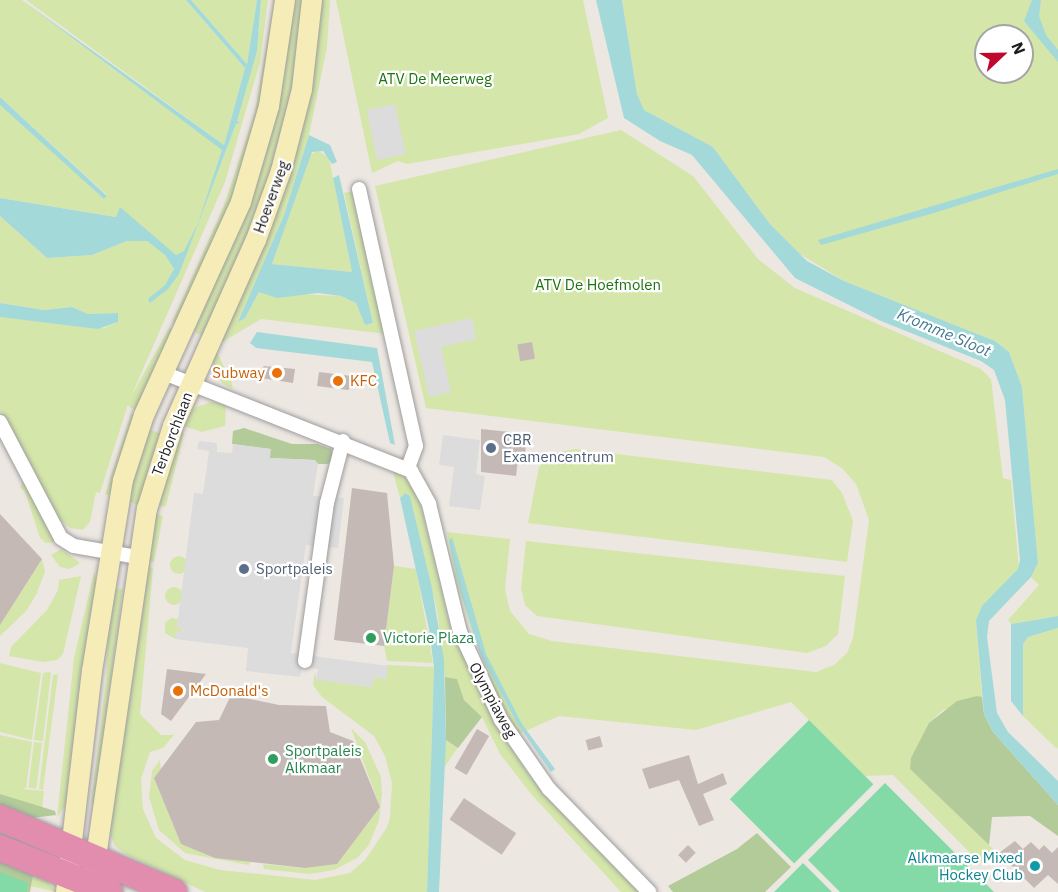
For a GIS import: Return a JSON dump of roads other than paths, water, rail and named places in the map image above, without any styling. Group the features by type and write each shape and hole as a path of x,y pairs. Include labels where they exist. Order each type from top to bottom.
{"highway":[{"path":"0,818 174,892"},
{"path":"0,848 67,884 98,890"}],"main road":[{"name":"Hoeverweg","path":"164,373 244,191 269,106 285,0"},
{"name":"Hoeverweg","path":"191,383 256,240 288,149 305,70 312,0"},
{"name":"Terborchlaan","path":"67,884 110,552 130,455 164,373"},
{"name":"Terborchlaan","path":"98,890 96,858 138,557 159,464 191,383"}],"street":[{"path":"191,383 408,468 416,446 359,189"},
{"name":"Terborchlaan","path":"164,373 191,383"},
{"path":"0,422 61,538 74,546 138,557"},
{"path":"305,661 327,503 343,441"},
{"name":"Olympiaweg","path":"408,468 426,494 460,632 501,720 549,789 649,892"}],"water":[{"path":"22,0 224,145 245,68 186,0 191,0 247,64 257,0 261,0 257,51 237,121 240,123 236,124 179,274 168,289 150,303 148,299 165,285 174,269 165,255 147,241 127,241 92,255 47,258 0,216 0,198 116,217 120,207 176,255 184,251 198,223 222,150"},
{"name":"Kromme Sloot","path":"596,0 622,0 637,94 644,110 713,147 770,224 807,261 844,281 995,341 1009,352 1022,387 1038,563 1031,577 989,621 987,637 997,713 1008,732 1058,781 1058,805 993,732 984,714 976,620 982,606 1018,569 1020,560 1005,400 994,370 981,361 881,321 795,278 692,155 660,141 624,118"},
{"path":"1032,0 1041,0 1039,16 1046,35 1058,50 1058,62 1034,33 1034,24 1026,24 1024,21"},
{"path":"0,97 107,196 104,199 0,105"},
{"path":"309,135 330,145 337,162 332,164 323,151 312,152 272,264 352,272 333,178 339,175 373,323 365,325 356,303 341,296 318,293 277,298 259,292 245,318 238,322 284,215"},
{"path":"1058,169 1058,174 934,213 821,245 818,240"},
{"path":"0,303 44,310 72,307 88,314 118,313 118,322 98,329 0,317"},
{"path":"257,332 377,348 395,445 390,443 372,362 256,348 250,343"},
{"path":"405,493 410,496 432,588 444,660 446,740 439,892 427,892 434,667 429,629 400,498"},
{"path":"452,537 486,654 522,724 555,769 551,772 517,723 480,653 462,597 449,541"},
{"path":"1058,616 1058,628 1028,637 1023,644 1023,716 1011,701 1011,624"}],"place":[{"name":"Subway","path":"277,373"},
{"name":"KFC","path":"338,381"},
{"name":"CBR Examencentrum","path":"491,448"},
{"name":"Sportpaleis","path":"244,569"},
{"name":"Victorie Plaza","path":"371,638"},
{"name":"McDonald's","path":"178,691"},
{"name":"Sportpaleis Alkmaar","path":"273,759"},
{"name":"Alkmaarse Mixed Hockey Club","path":"1035,866"}],"park label":[{"name":"ATV De Meerweg","path":"435,79"},
{"name":"ATV De Hoefmolen","path":"598,285"}]}
